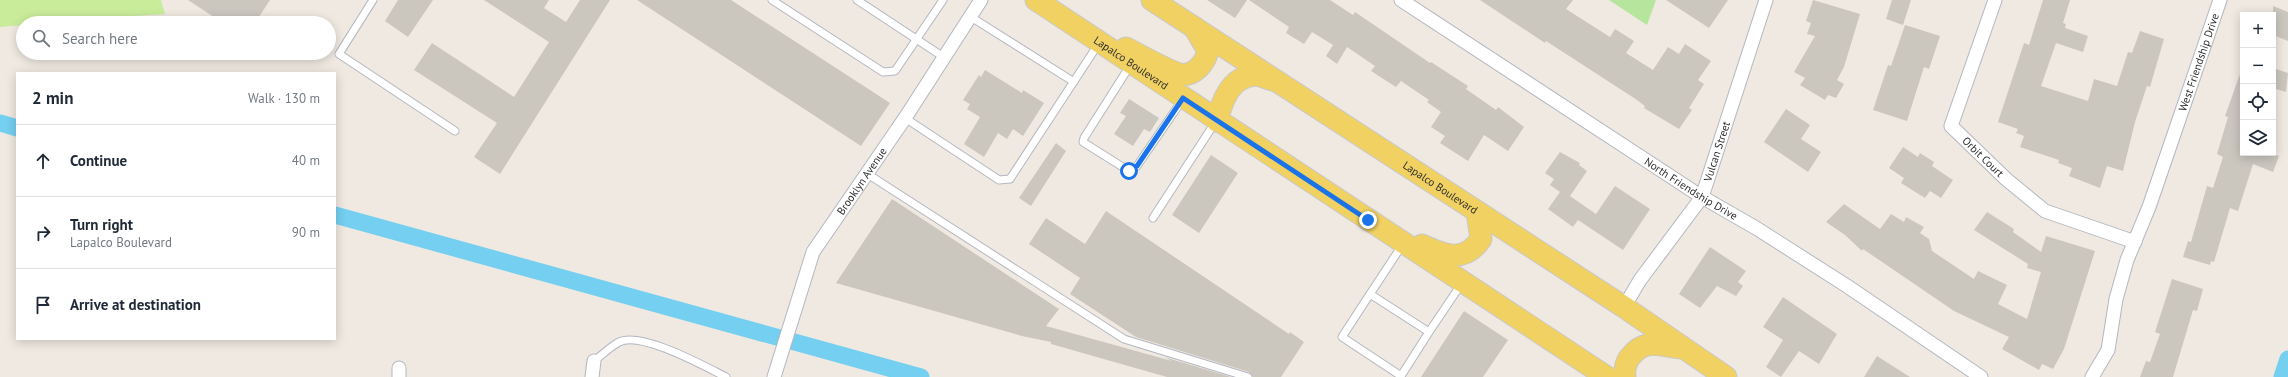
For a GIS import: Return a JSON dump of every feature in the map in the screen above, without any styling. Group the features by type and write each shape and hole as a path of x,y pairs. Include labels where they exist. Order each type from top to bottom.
{"main road":[{"name":"Lapalco Boulevard","path":"1036,0 1606,377"},
{"name":"Lapalco Boulevard","path":"1152,0 1624,307 1726,377"},
{"path":"1056,14 1094,29 1133,52 1180,74 1194,71 1202,65 1206,58 1208,51 1194,27"},
{"path":"1217,121 1227,92 1235,82 1255,75 1276,81"},
{"path":"1368,220 1444,255 1456,255 1466,253 1475,248 1481,239 1477,212"},
{"path":"1625,377 1624,371 1629,358 1639,346 1647,344 1683,348"}],"street":[{"name":"Brooklyn Avenue","path":"774,377 792,315 813,252 866,173 906,118 981,0"},
{"name":"North Friendship Drive","path":"1401,0 1702,197 1756,228 1841,282 1981,377"},
{"name":"Vulcan Street","path":"1624,307 1640,280 1702,197 1766,0"},
{"name":"Orbit Court","path":"1995,0 1951,126 2006,179 2045,211 2136,242"},
{"name":"West Friendship Drive","path":"2092,377 2108,350 2116,299 2127,260 2136,242 2220,0"},
{"path":"592,377 594,361"}],"lane":[{"path":"373,0 339,54 455,131"},
{"path":"772,0 883,72 895,71 943,0"},
{"path":"857,0 945,58"},
{"path":"970,17 1074,82"},
{"path":"906,118 999,180 1010,179 1099,43"},
{"path":"1131,64 1084,138 1083,142 1129,171 1132,171 1137,166 1183,98"},
{"path":"1153,218 1217,121"},
{"path":"866,173 1124,339 1248,377"},
{"path":"1403,244 1342,337 1401,376 1462,282"},
{"path":"1370,294 1429,332"},
{"path":"594,361 620,342 637,340 668,349 726,377"}],"green space":[{"path":"0,0 161,0 165,14 133,16 16,16 16,26 0,27"},
{"path":"1609,0 1656,0 1647,25"}],"building":[{"path":"188,0 270,0 260,16 212,16"},
{"path":"398,0 433,0 408,37 385,21"},
{"path":"484,0 549,0 544,8 566,22 580,0 610,0 500,174 474,157 497,123 414,70 432,43 514,97 549,42"},
{"path":"637,0 731,0 890,103 861,146"},
{"path":"1207,0 1247,0 1235,18"},
{"path":"1249,0 1330,0 1353,15 1355,12 1430,63 1431,62 1468,86 1466,89 1496,110 1498,107 1524,127 1508,151 1484,135 1468,161 1440,143 1445,136 1431,127 1441,112 1427,102 1429,100 1401,81 1396,87 1371,71 1375,66 1347,47 1337,64 1326,56 1333,45 1312,32 1304,44 1286,33 1289,27"},
{"path":"1480,0 1573,0 1566,9 1610,37 1615,29 1634,41 1626,53 1653,70 1668,47 1679,54 1685,44 1711,61 1698,80 1704,84 1689,108 1692,110 1679,129 1644,108 1645,106 1634,98 1546,41 1545,43"},
{"path":"1666,0 1728,0 1709,28"},
{"path":"1813,0 1860,14 1844,67 1837,80 1844,84 1836,98 1828,95 1825,100 1800,85 1805,78 1794,72 1815,36 1807,34 1811,23 1806,21"},
{"path":"1892,0 1911,0 1903,25 1886,19"},
{"path":"2043,0 2070,0 2063,23 2066,24 2065,28 2088,36 2083,52 2056,43 2041,86 2088,101 2094,79 2117,86 2128,52 2132,53 2140,31 2164,39 2150,87 2147,86 2135,122 2123,171 2107,166 2100,188 2069,176 2072,168 2058,163 2059,160 2020,147 2024,136 2016,133 2018,129 1998,122 2024,43 2029,45"},
{"path":"2273,6 2288,12 2288,41 2276,36 2276,12 2273,12"},
{"path":"1905,25 1940,36 1929,69 1924,67 1907,121 1873,110 1888,65 1891,66"},
{"path":"2276,69 2288,73 2286,92 2276,89"},
{"path":"985,70 1022,93 1023,90 1044,103 1023,136 1013,129 1007,139 998,133 984,157 964,144 980,117 967,109 970,104 963,100 979,75 981,77"},
{"path":"2240,74 2240,156 2279,156 2273,172 2253,164 2238,211 2230,208 2214,262 2211,261 2210,265 2183,257 2188,241 2191,242 2207,186 2213,188 2223,157 2217,154 2228,117 2225,116"},
{"path":"1129,99 1159,118 1150,132 1144,129 1133,146 1114,134 1126,116 1120,113"},
{"path":"1786,109 1810,125 1801,139 1821,152 1808,172 1764,142"},
{"path":"1056,143 1066,151 1031,206 1019,198"},
{"path":"1903,147 1918,157 1920,153 1934,162 1932,166 1953,180 1941,198 1930,191 1925,198 1901,183 1904,178 1889,168"},
{"path":"1560,152 1580,163 1579,165 1587,171 1570,196 1596,214 1615,186 1650,209 1623,250 1578,220 1573,227 1548,209 1560,192 1550,185 1554,179 1545,173"},
{"path":"1211,155 1238,173 1199,233 1172,215"},
{"path":"892,199 1059,309 1046,326 1172,361 1164,357 1231,377 1167,377 1051,344 1051,342 1022,336 836,283"},
{"path":"1844,204 1880,229 1891,214 1904,222 1906,217 1924,227 1920,233 1929,239 1932,251 1974,279 1978,271 2007,285 1998,304 2027,319 2041,272 2027,268 2028,264 1974,230 1987,212 2014,229 2013,232 2041,252 2046,236 2095,251 2064,349 2053,369 2042,364 2039,370 2002,349 2009,337 1954,311 1863,249 1862,251 1845,235 1826,222"},
{"path":"1106,211 1289,334 1290,332 1304,342 1281,377 1253,377 1249,372 1136,337 1070,294 1080,278 1029,244 1046,218 1085,244"},
{"path":"1710,247 1746,271 1738,282 1743,286 1736,296 1717,286 1700,308 1679,294"},
{"path":"2172,279 2203,289 2197,311 2193,310 2173,377 2140,377 2146,361 2150,362 2160,334 2155,332"},
{"path":"1783,297 1837,334 1819,364 1799,351 1781,377 1766,367 1783,340 1763,327"},
{"path":"1464,311 1508,340 1483,377 1421,377"},
{"path":"1877,356 1910,377 1864,377"}],"waterway":[{"path":"0,123 16,128"},
{"path":"336,215 921,377"},
{"path":"2282,377 2288,359"}],"route":[{"path":"1129,171 1132,171 1137,166 1183,98 1368,220"}]}
